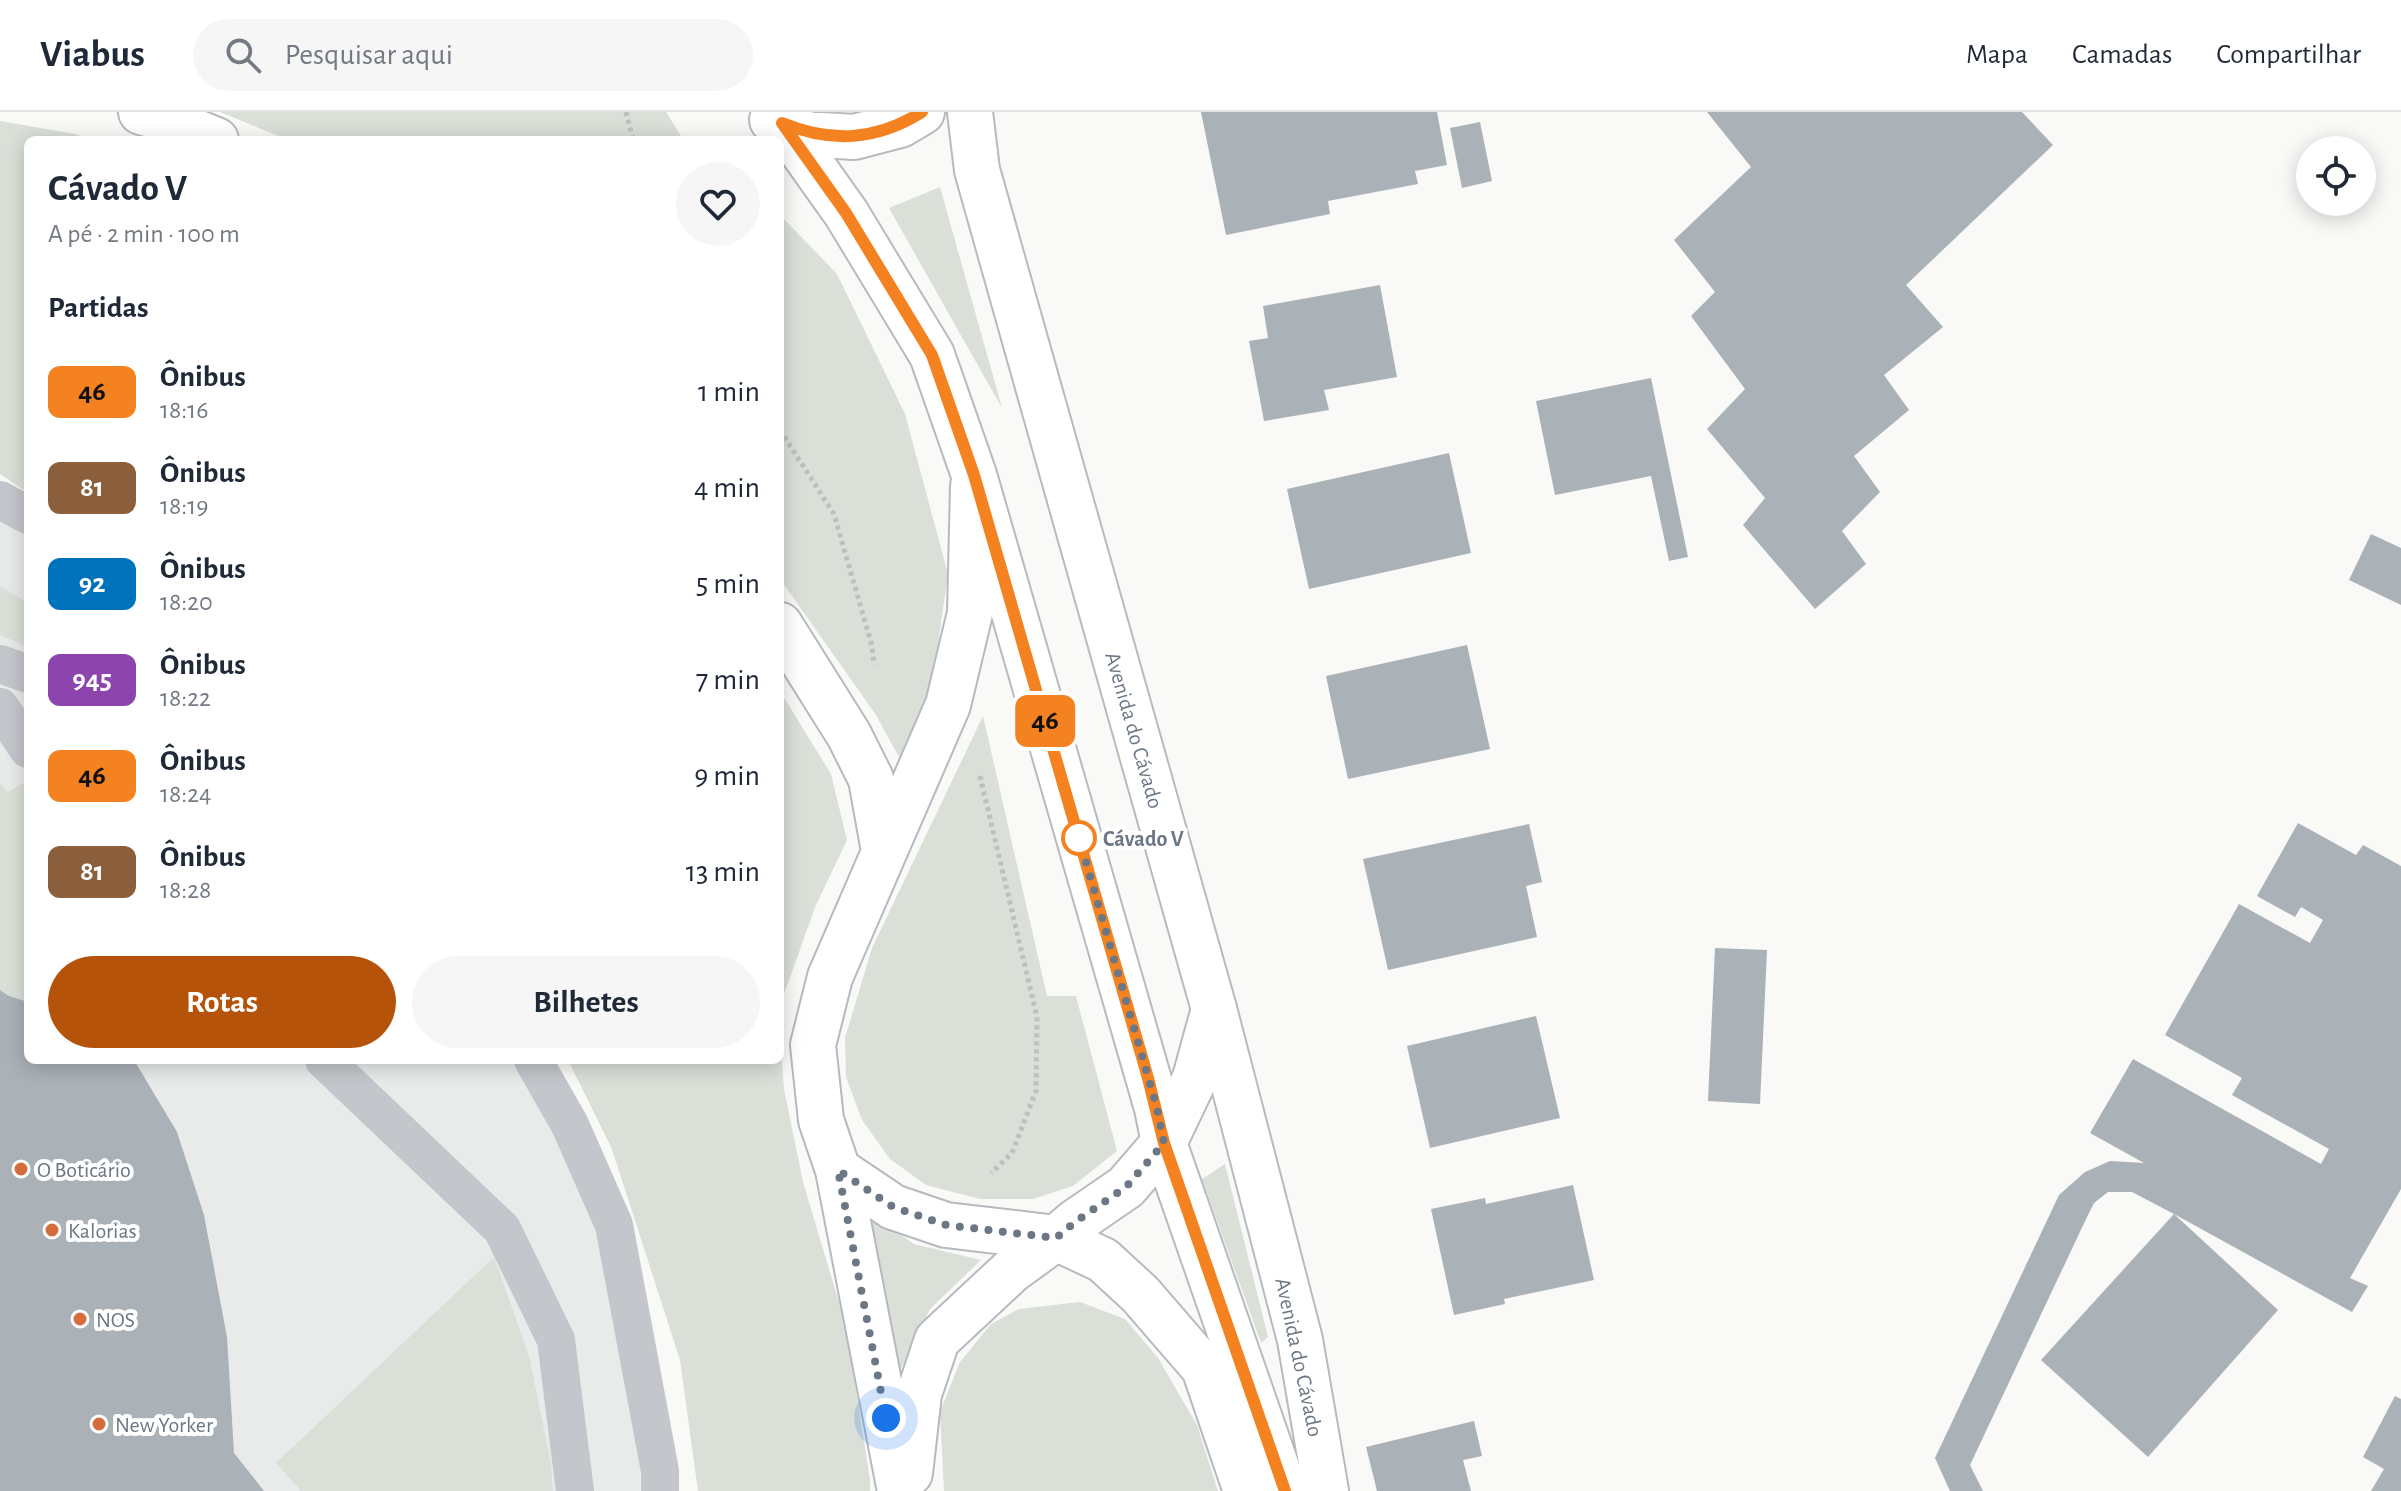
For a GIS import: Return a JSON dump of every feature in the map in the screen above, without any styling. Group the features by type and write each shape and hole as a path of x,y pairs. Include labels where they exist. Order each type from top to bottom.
{"main road":[{"path":"141,112 206,136"},
{"path":"770,118 807,134 854,137 900,125 922,112"},
{"name":"Avenida do Cávado","path":"970,112 977,170 1214,1009 1300,1340 1326,1491"},
{"path":"770,118 846,213 932,355 974,475 1153,1093 1164,1143 1285,1491"},
{"path":"900,1491 838,1170 821,1120 813,1045 830,977 948,705 970,613 974,475"},
{"path":"784,631 849,735 871,779 884,851"},
{"path":"908,1491 919,1394 937,1340 1011,1271 1126,1187 1164,1143 1195,1078 1214,1009"},
{"path":"838,1170 893,1207 946,1225 1056,1238 1103,1260 1140,1294 1204,1368 1246,1491"}],"lane":[{"path":"0,500 24,513"},
{"path":"0,664 24,673"},
{"path":"0,707 24,743"},
{"path":"328,1064 502,1229 556,1340 575,1491"},
{"path":"515,1064 570,1125"},
{"path":"535,1064 570,1125 614,1225 660,1471 660,1491"}],"path":[{"path":"626,112 632,136"},
{"path":"784,436 834,514 872,646 875,686 834,710"},
{"path":"979,770 1037,1017 1036,1091 1012,1153 989,1175"}],"shaded area":[{"path":"220,112 666,112 681,136 278,136"},
{"path":"0,121 81,136 24,136 24,490 0,474"},
{"path":"940,187 1002,408 889,208"},
{"path":"784,219 837,274 905,414 948,574 933,679 901,761 876,715 784,585"},
{"path":"0,500 24,513 24,1064 535,1064 570,1125 660,1491 0,1491"},
{"path":"0,586 24,601 24,645 0,635"},
{"path":"784,698 831,774 847,840 816,905 784,994"},
{"path":"983,716 1047,996 1076,996 1117,1151 1073,1186 1033,1199 980,1199 926,1185 890,1159 862,1120 846,1077 845,1038 872,948"},
{"path":"0,783 8,792 24,783 24,1001 0,990"},
{"path":"570,1064 782,1064 784,1089 803,1182 846,1326 870,1491 698,1491 680,1360 612,1149"},
{"path":"1225,1164 1268,1337 1261,1343 1202,1179"},
{"path":"870,1214 914,1244 981,1260 930,1309 900,1371 882,1297"},
{"path":"494,1257 529,1356 551,1463 553,1491 301,1491 276,1463"},
{"path":"1080,1302 1125,1319 1158,1358 1197,1425 1218,1491 944,1491 940,1412 960,1362 991,1324 1019,1309"}],"building":[{"path":"1201,112 1437,112 1447,165 1415,171 1418,184 1328,201 1330,214 1226,235"},
{"path":"1707,112 2022,112 2053,145 1906,285 1943,327 1884,375 1909,410 1854,456 1880,492 1842,531 1866,564 1815,609 1743,525 1765,498 1707,429 1745,389 1691,316 1715,292 1674,240 1751,167"},
{"path":"1480,122 1492,181 1462,188 1450,128"},
{"path":"1380,285 1397,377 1324,390 1329,410 1264,421 1249,341 1268,338 1263,306"},
{"path":"1651,378 1688,557 1669,561 1651,476 1555,495 1536,401"},
{"path":"1449,453 1471,553 1309,589 1287,489"},
{"path":"2371,534 2401,548 2401,605 2349,580"},
{"path":"1467,645 1490,749 1348,779 1326,676"},
{"path":"2298,823 2356,855 2363,845 2401,866 2401,1189 2350,1278 2368,1286 2352,1312 2132,1192 2108,1192 2094,1203 1970,1465 1983,1491 1950,1491 1935,1458 2059,1195 2085,1172 2110,1161 2144,1163 2090,1133 2133,1059 2321,1164 2329,1149 2232,1095 2242,1078 2165,1035 2239,904 2310,943 2323,920 2301,907 2295,917 2257,896"},
{"path":"1529,824 1542,882 1526,886 1537,937 1388,970 1363,859"},
{"path":"1715,948 1767,950 1760,1104 1708,1101"},
{"path":"0,990 24,1001 24,1064 136,1064 177,1132 204,1215 227,1337 234,1453 264,1491 0,1491"},
{"path":"1536,1016 1560,1118 1430,1148 1407,1046"},
{"path":"1573,1185 1594,1280 1504,1299 1505,1304 1454,1315 1431,1209 1485,1198 1486,1204"},
{"path":"2174,1214 2278,1310 2148,1457 2041,1360"},
{"path":"2395,1396 2401,1399 2401,1491 2371,1491 2384,1469 2363,1457"},
{"path":"1474,1421 1482,1456 1463,1460 1471,1491 1377,1491 1366,1447"}],"bus line":[{"name":"46","path":"922,112 900,125 854,137 807,134 782,123 846,213 932,355 974,475 1157,1108 1164,1143 1285,1491"}],"place":[{"name":"Cávado V","path":"1079,838"},
{"name":"O Boticário","path":"21,1169"},
{"name":"Kalorias","path":"52,1230"},
{"name":"NOS","path":"80,1319"},
{"name":"New Yorker","path":"99,1424"}],"route":[{"path":"886,1418 838,1170 893,1207 946,1225 1056,1238 1126,1187 1164,1143 1157,1108 1079,838"}]}
